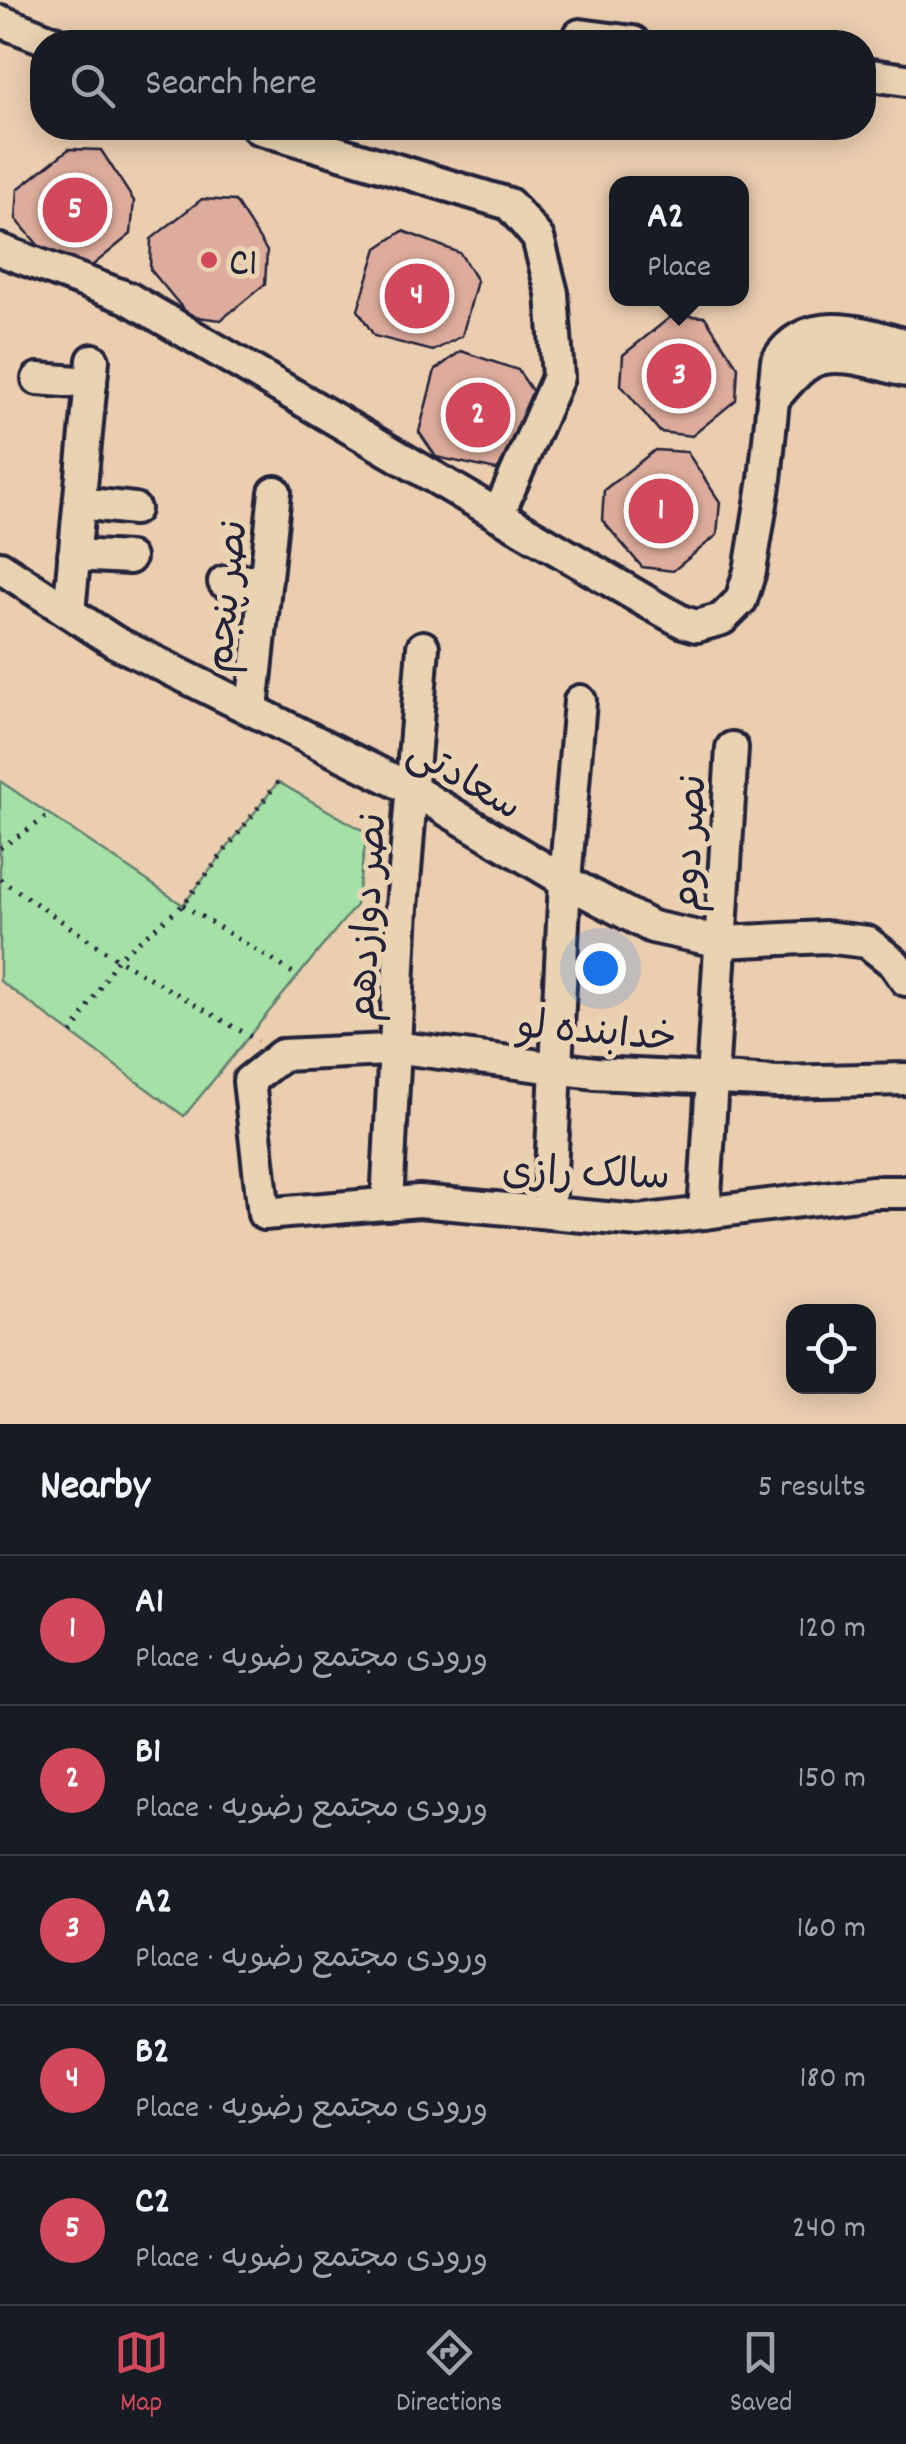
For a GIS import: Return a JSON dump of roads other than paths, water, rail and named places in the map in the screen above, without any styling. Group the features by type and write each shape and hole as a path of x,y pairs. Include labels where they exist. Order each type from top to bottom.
{"street":[{"path":"0,21 30,33"},
{"path":"876,76 906,80"},
{"path":"298,140 509,204 538,238 552,293 558,377 498,515"},
{"path":"0,250 128,298 683,622 708,625 733,610 745,589 765,479 777,360 789,344 814,330 844,330 906,345"},
{"path":"775,397 800,369 816,359 836,358 906,371"},
{"path":"38,379 92,372 69,612"},
{"name":"نصر پنجم","path":"252,709 276,492"},
{"path":"80,503 134,509"},
{"path":"74,555 129,558"},
{"name":"سعادتی","path":"0,567 115,642 412,790 652,927 722,942 825,937 867,942 894,963 906,980"},
{"path":"224,582 266,579"},
{"name":"نصر دوازدهم","path":"387,1204 402,908 423,647"},
{"path":"549,1213 565,880 580,701"},
{"name":"نصر دوم","path":"704,1213 732,748"},
{"name":"خدابنده لو","path":"262,1213 248,1082 282,1055 397,1050 558,1068 778,1082 906,1080"},
{"name":"سالک رازی","path":"262,1213 420,1202 639,1221 873,1192 906,1192"}],"place":[{"name":"C2","path":"75,210"},
{"name":"C1","path":"209,260"},
{"name":"B2","path":"417,296"},
{"name":"A2","path":"679,376"},
{"name":"B1","path":"478,415"},
{"name":"A1","path":"661,511"}]}
